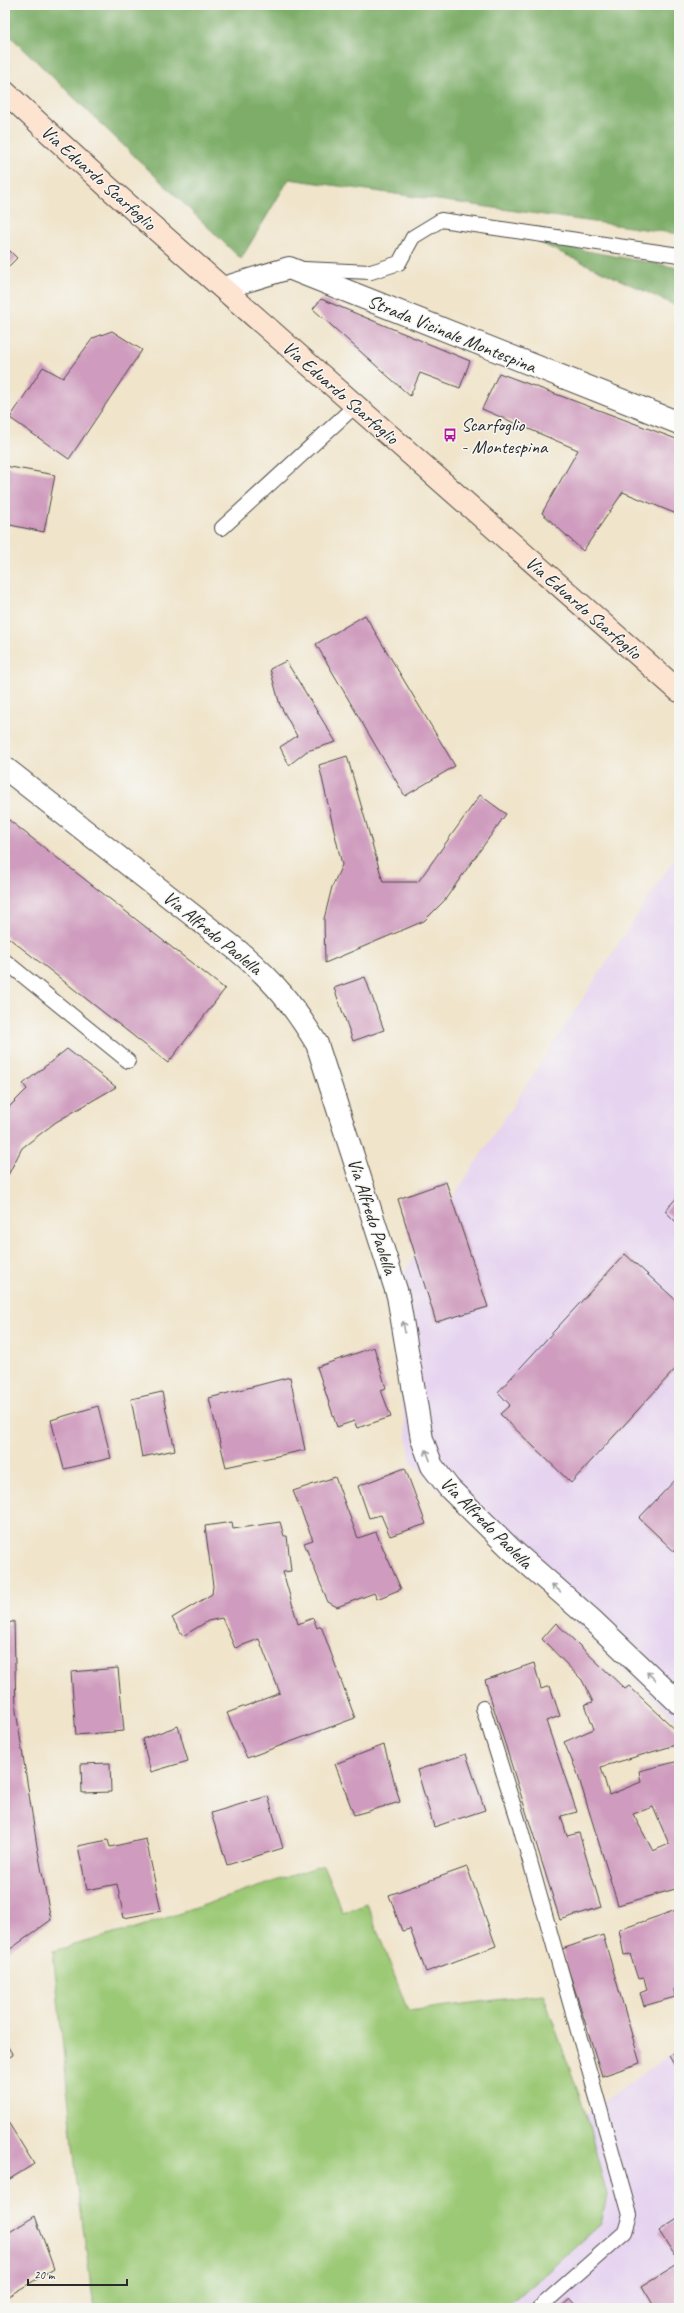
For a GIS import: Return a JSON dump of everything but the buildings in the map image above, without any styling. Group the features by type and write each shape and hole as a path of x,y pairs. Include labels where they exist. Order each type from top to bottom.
{"street":[{"name":"Via Eduardo Scarfoglio","path":"8,100 679,691"},
{"path":"223,288 289,268"},
{"name":"Strada Vicinale Montespina","path":"289,268 679,423"},
{"name":"Via Alfredo Paolella","path":"5,768 237,950 269,977 296,1009 317,1044 398,1296 422,1440 432,1466 449,1488 506,1544 591,1619 679,1703"}],"lane":[{"path":"289,268 371,272 399,264 413,237 441,220 679,255"},
{"path":"222,528 356,405"},
{"path":"5,961 128,1061"},
{"path":"483,1708 522,1833 630,2215 625,2232 539,2308"}],"shaded area":[{"path":"679,851 679,1724 411,1462 386,1300"},
{"path":"679,2048 679,2308 507,2308 601,2224 607,2195 586,2114"}],"green space":[{"path":"5,5 679,5 679,234 289,179 241,259 5,31"},
{"path":"538,242 679,268 679,307"},
{"path":"323,1865 343,1913 367,1904 408,2011 543,1994 586,2114 607,2195 601,2224 507,2308 94,2308 77,2183 53,1951 139,1927"}],"place":[{"name":"Scarfoglio - Montespina","path":"450,435"}]}
